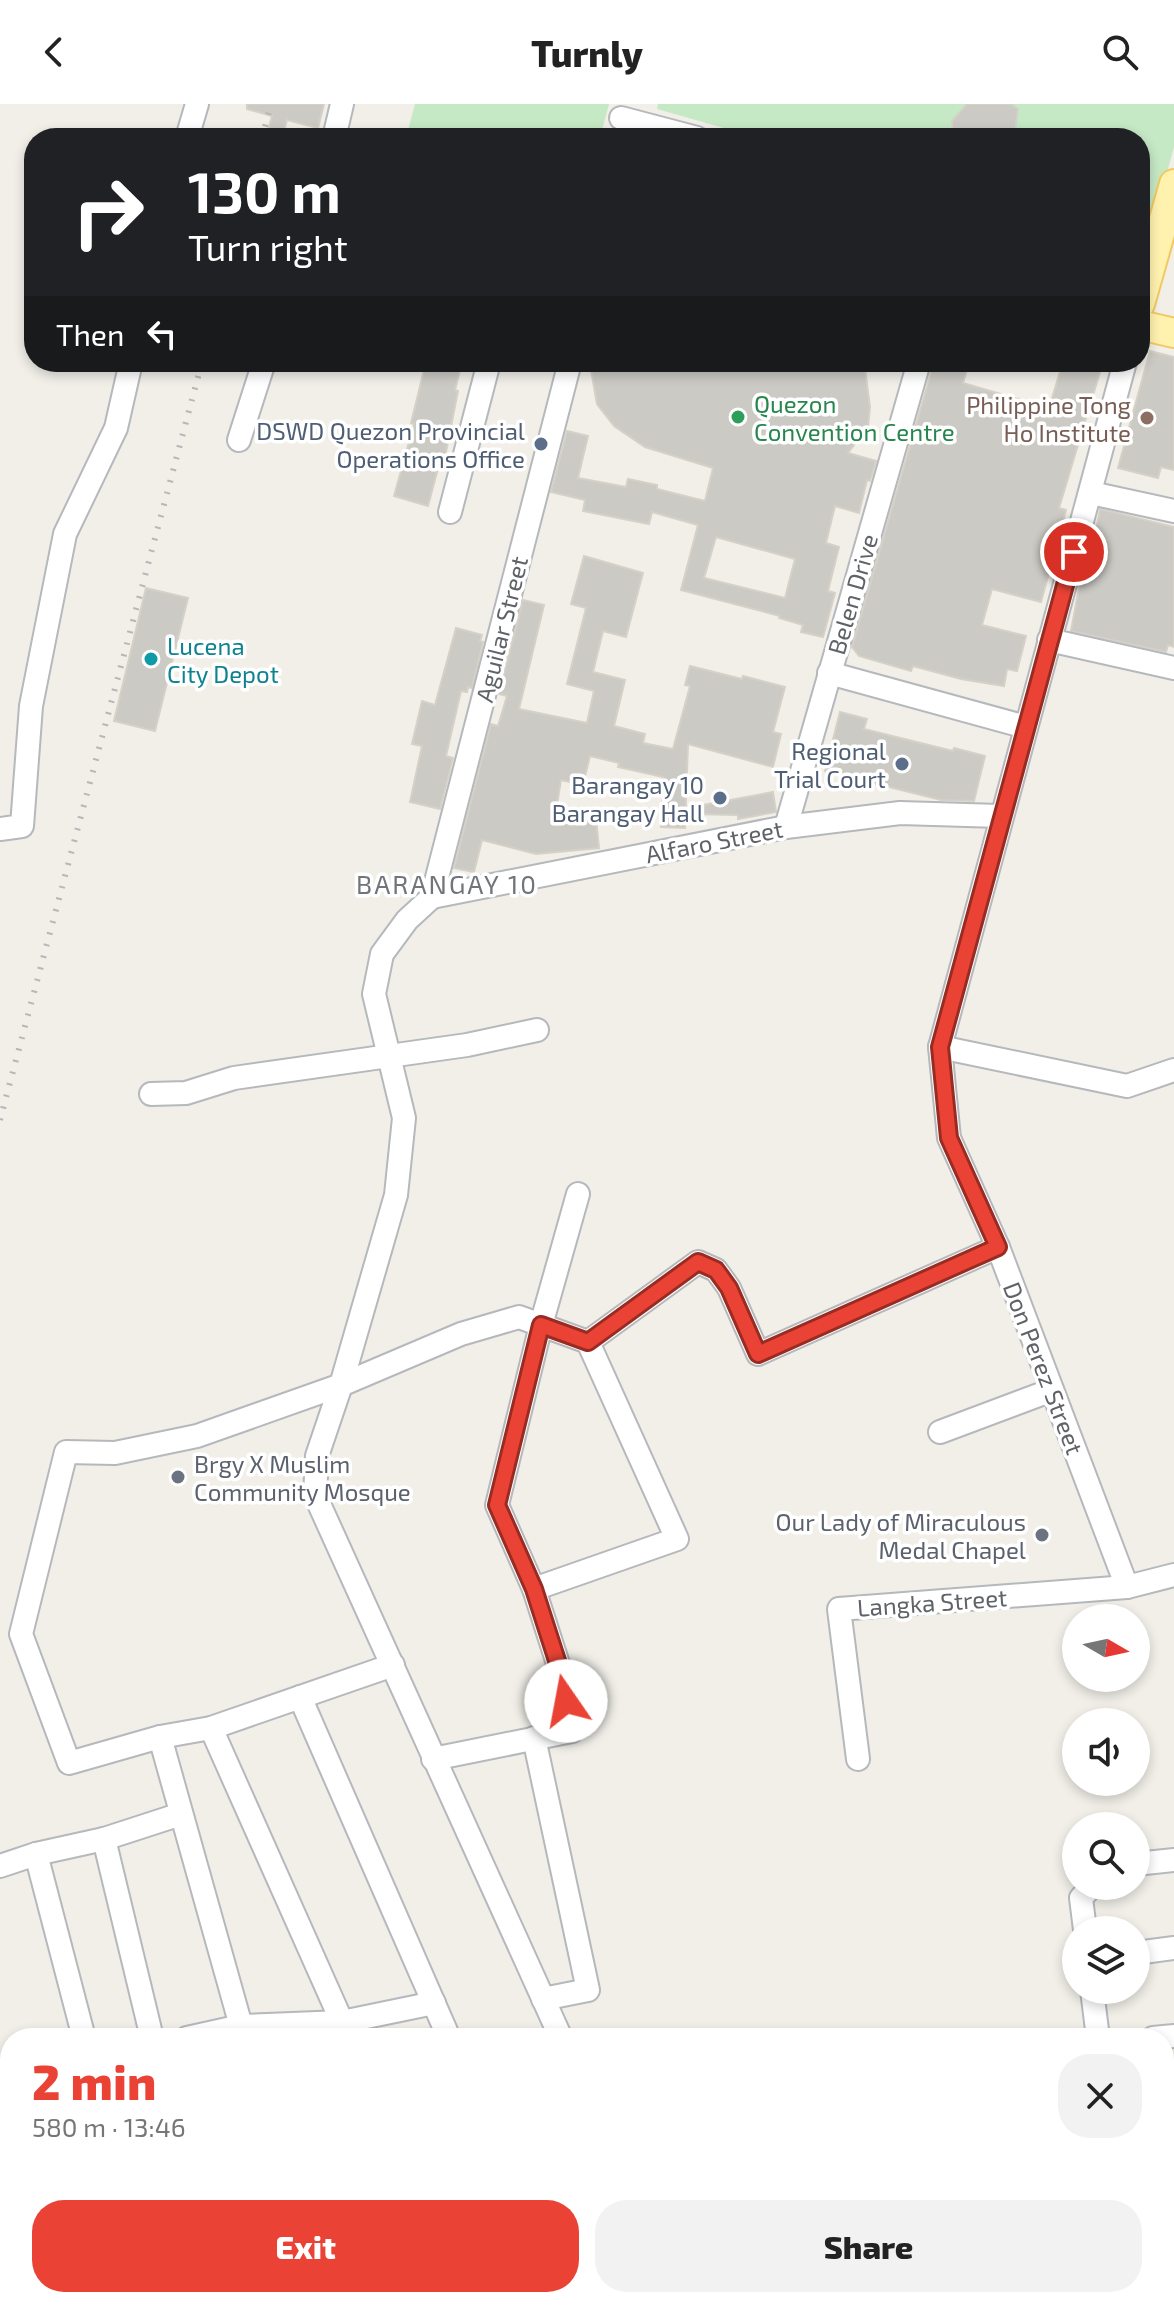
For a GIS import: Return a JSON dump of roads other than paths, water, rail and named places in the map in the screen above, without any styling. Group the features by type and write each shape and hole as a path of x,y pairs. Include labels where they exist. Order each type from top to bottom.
{"main road":[{"path":"1150,269 1174,184"},
{"path":"1150,327 1174,333"}],"street":[{"path":"190,128 197,104"},
{"path":"336,128 342,104"},
{"path":"620,120 654,128"},
{"path":"0,829 22,826 31,706 65,534 116,428 129,372"},
{"path":"239,440 261,372"},
{"path":"450,512 486,372"},
{"name":"Aguilar Street","path":"432,897 567,372"},
{"name":"Belen Drive","path":"786,827 916,372"},
{"name":"Don Perez Street","path":"1122,372 940,1047 949,1138 998,1247 1127,1587"},
{"path":"1091,493 1174,511"},
{"path":"1049,640 1174,668"},
{"path":"829,673 1026,727"},
{"name":"Alfaro Street","path":"432,897 786,827 900,813 1000,816"},
{"path":"432,897 407,920 382,954 374,994 404,1118 396,1195 341,1385 317,1456 315,1495 556,2028"},
{"path":"151,1094 186,1093 234,1078 467,1045 537,1030"},
{"path":"940,1047 1127,1086 1174,1070"},
{"path":"433,1759 572,1731 560,1670 534,1589 497,1505 541,1325 578,1194"},
{"path":"588,1342 698,1262 716,1270 729,1288 758,1354 998,1247"},
{"path":"393,1665 211,1728 160,1737 69,1763 21,1634 66,1452 115,1453 197,1436 341,1385 461,1334 519,1317 588,1342 677,1539 534,1589"},
{"path":"940,1432 1052,1390"},
{"name":"Langka Street","path":"858,1759 839,1609 1127,1587 1174,1575"},
{"path":"300,1697 445,2028"},
{"path":"211,1728 342,2022"},
{"path":"160,1737 241,2026"},
{"path":"534,1738 588,1990 543,1999"},
{"path":"0,1866 36,1854 104,1839 181,1814"},
{"path":"104,1839 150,2028"},
{"path":"36,1854 81,2028"},
{"path":"1150,1863 1174,1860"},
{"path":"1150,1951 1174,1948"},
{"path":"232,2028 342,2022 434,2003"},
{"path":"1094,2004 1097,2028"}],"railway":[{"path":"265,128 271,104"},
{"path":"0,1120 199,372"}],"place":[{"name":"Quezon Convention Centre","path":"738,417"},
{"name":"Philippine Tong Ho Institute","path":"1147,418"},
{"name":"DSWD Quezon Provincial Operations Office","path":"541,444"},
{"name":"Lucena City Depot","path":"151,659"},
{"name":"Regional Trial Court","path":"902,764"},
{"name":"Barangay 10 Barangay Hall","path":"720,798"},
{"name":"Brgy X Muslim Community Mosque","path":"178,1477"},
{"name":"Our Lady of Miraculous Medal Chapel","path":"1042,1535"}],"district":[{"name":"BARANGAY 10","path":"447,883"}]}
